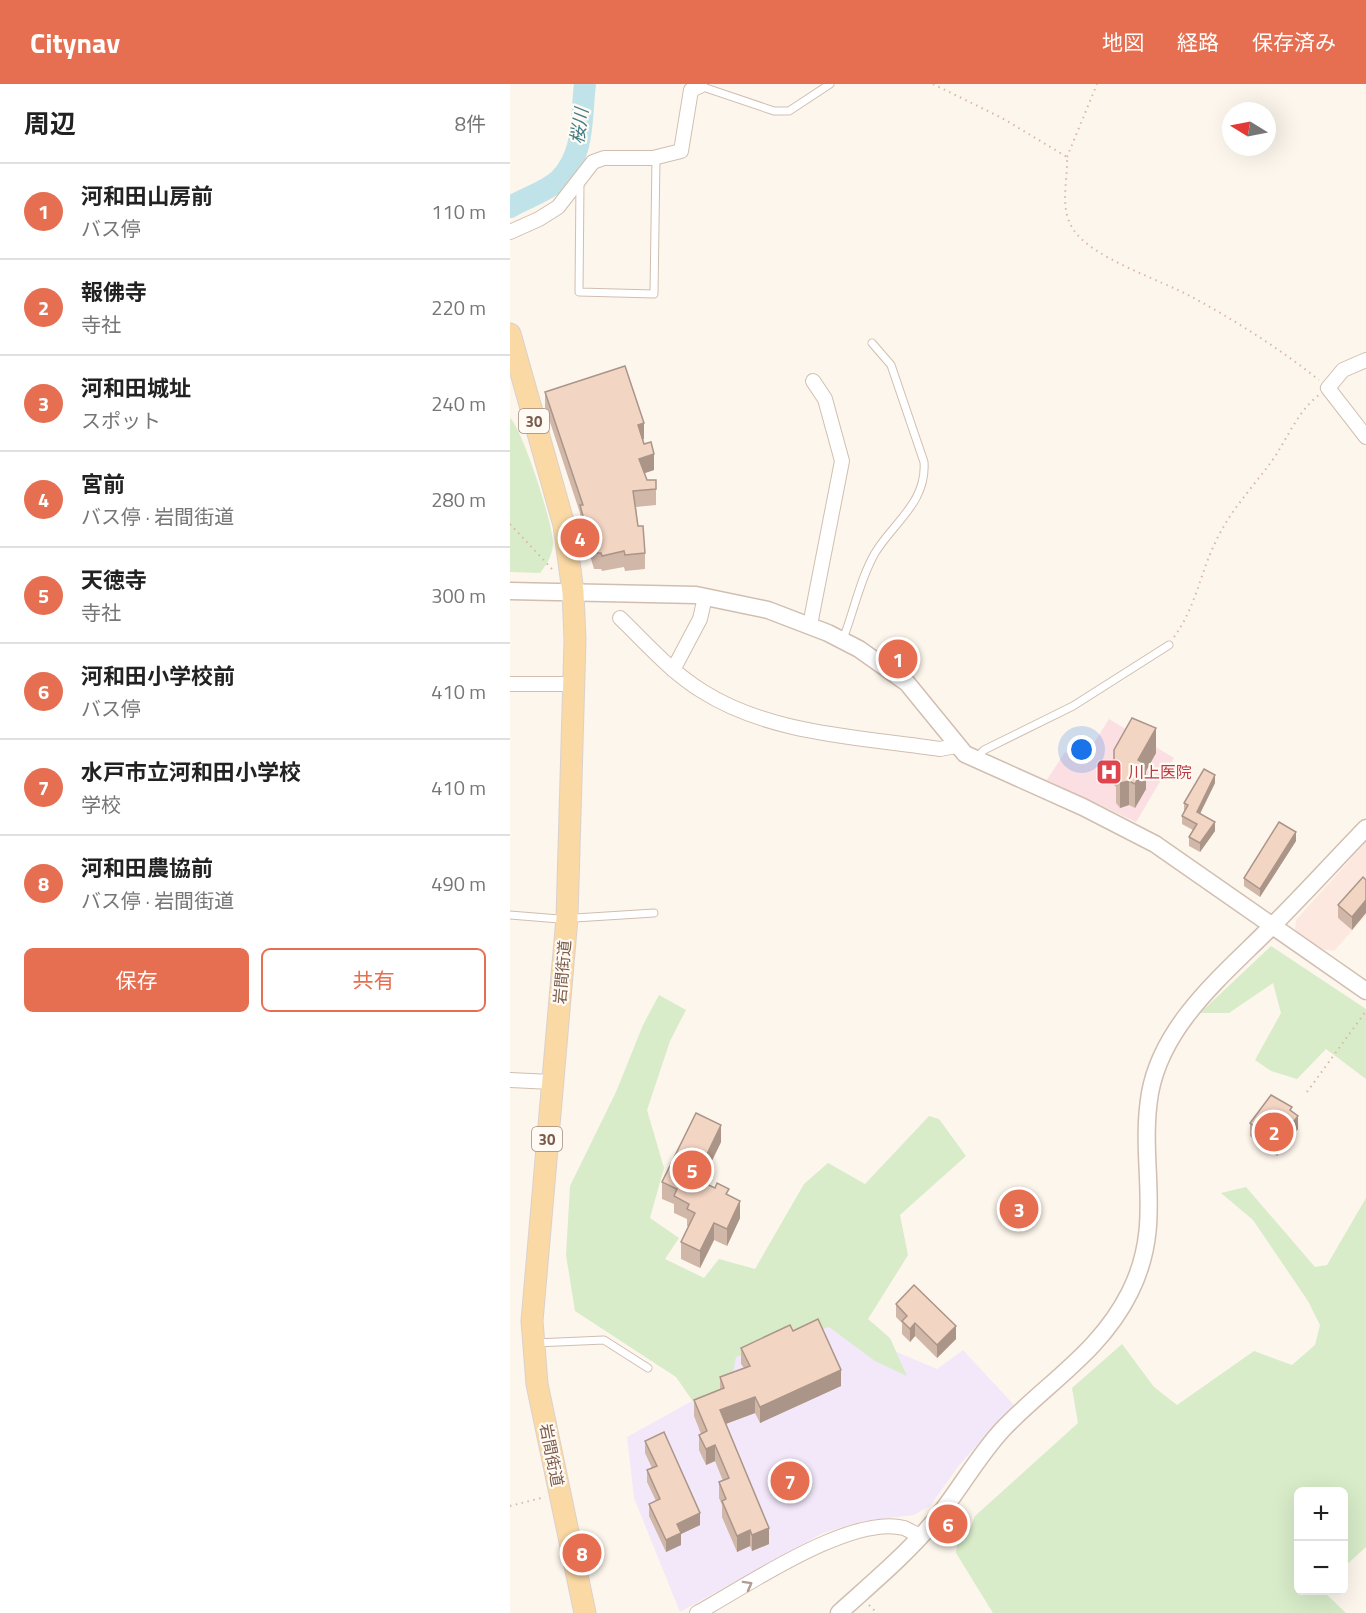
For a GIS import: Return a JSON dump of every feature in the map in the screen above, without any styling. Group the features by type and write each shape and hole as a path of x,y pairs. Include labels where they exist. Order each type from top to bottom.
{"main road":[{"name":"岩間街道","path":"510,334 564,525 573,592 575,684 567,918 535,1272 533,1344 537,1384 585,1613"}],"street":[{"path":"510,232 539,219 558,207 592,162 604,158 656,158 681,151 690,90 700,86"},
{"path":"1366,360 1343,370 1328,388 1366,438"},
{"path":"810,625 842,461 825,399 813,381"},
{"path":"510,591 705,597 768,610 810,625 842,640 889,668 907,683 926,704 956,746 975,759 1083,807 1155,844 1366,991"},
{"path":"673,670 700,619 705,597"},
{"path":"620,618 673,670 715,699 767,720 801,729 930,747 956,746"},
{"path":"510,684 575,684"},
{"path":"839,1613 937,1518 993,1440 1022,1409 1091,1349 1118,1316 1141,1269 1146,1247 1151,1202 1147,1113 1151,1089 1167,1044 1198,1003 1366,828"},
{"path":"510,1080 552,1082"},
{"path":"697,1613 816,1546 840,1537 885,1527 903,1528 920,1536"}],"lane":[{"path":"700,86 774,111 789,111 830,84"},
{"path":"580,180 579,292 654,294 656,158"},
{"path":"842,640 864,578 876,552 914,504 925,477 924,462 891,365 872,343"},
{"path":"975,759 984,750 1073,706 1169,645"},
{"path":"510,915 567,918 654,913"},
{"path":"533,1344 604,1340 648,1368"}],"path":[{"path":"933,84 1002,118 1067,157"},
{"path":"1097,84 1067,157 1064,197 1066,215 1073,230 1094,250 1226,316 1328,388 1313,399 1298,418 1273,459 1235,505 1215,541 1198,592 1169,645"},
{"path":"510,524 552,569"},
{"path":"1307,1092 1366,1011"},
{"path":"510,1506 560,1494"}],"shaded area":[{"name":"川上医院","path":"1109,719 1174,758 1136,822 1047,780 1065,752 1081,764"},
{"path":"1366,842 1366,915 1334,951 1318,948 1295,931 1296,920"},
{"path":"804,1326 838,1327 937,1369 963,1350 1014,1405 960,1464 930,1506 914,1515 863,1521 823,1533 680,1612 634,1498 627,1437 721,1385 714,1367"}],"green space":[{"path":"510,418 522,439 529,458 552,534 552,552 540,573 510,572"},
{"path":"1271,946 1366,1009 1366,1079 1326,1049 1297,1079 1271,1071 1255,1060 1281,1013 1273,983 1229,1013 1200,1013"},
{"path":"659,995 686,1010 670,1041 647,1110 664,1168 650,1218 679,1238 665,1259 704,1278 719,1259 755,1269 804,1184 828,1163 865,1184 929,1116 939,1119 966,1156 900,1215 908,1255 868,1319 890,1338 907,1376 875,1361 829,1327 736,1357 732,1378 701,1413 676,1377 575,1311 566,1255 570,1186 616,1092 643,1025"},
{"path":"1246,1187 1315,1267 1327,1265 1366,1198 1366,1547 1348,1563 1348,1487 1294,1487 1294,1595 1327,1595 1346,1613 993,1613 956,1553 958,1537 970,1529 975,1516 1078,1423 1072,1388 1122,1344 1154,1387 1177,1405 1254,1351 1292,1365 1315,1345 1320,1325 1308,1301 1253,1220 1221,1193"}],"building":[{"path":"625,366 644,423 638,425 644,444 651,442 654,454 639,459 647,480 656,480 656,489 633,491 638,526 643,526 645,553 625,555 624,551 602,556 601,553 594,553 591,546 580,505 583,505 545,392"},
{"path":"1132,718 1156,728 1138,760 1146,765 1135,784 1129,781 1120,783 1116,778 1121,768 1114,761 1114,750"},
{"path":"1204,769 1215,775 1197,812 1215,822 1200,843 1189,837 1197,824 1182,816 1188,805 1184,803"},
{"path":"1279,822 1296,832 1260,889 1244,878"},
{"path":"1363,877 1366,880 1366,900 1352,917 1338,905"},
{"path":"1271,1095 1292,1107 1290,1110 1298,1116 1277,1143 1250,1123"},
{"path":"696,1113 721,1125 695,1179 715,1188 717,1183 729,1189 726,1194 740,1201 727,1229 714,1223 700,1251 681,1242 695,1213 687,1209 689,1204 674,1196 677,1189 662,1182"},
{"path":"914,1285 956,1326 937,1345 915,1323 910,1329 902,1321 907,1316 896,1304"},
{"path":"818,1319 841,1370 760,1407 755,1397 720,1410 769,1528 752,1535 750,1530 737,1536 722,1501 726,1499 719,1482 729,1478 715,1445 706,1449 699,1435 707,1431 694,1400 724,1388 720,1377 750,1366 741,1348 790,1325 793,1331"},
{"path":"664,1432 700,1513 677,1524 681,1533 666,1540 649,1504 660,1499 647,1470 657,1466 645,1441"}],"waterway":[{"name":"桜川","path":"510,207 548,188 567,170 578,147 585,84"}],"place":[{"name":"宮前","path":"580,538"},
{"name":"河和田山房前","path":"898,659"},
{"name":"川上医院","path":"1109,772"},
{"name":"報佛寺","path":"1274,1132"},
{"name":"天徳寺","path":"692,1170"},
{"name":"河和田城址","path":"1019,1209"},
{"name":"水戸市立河和田小学校","path":"790,1481"},
{"name":"河和田小学校前","path":"948,1524"},
{"name":"河和田農協前","path":"582,1553"}]}
